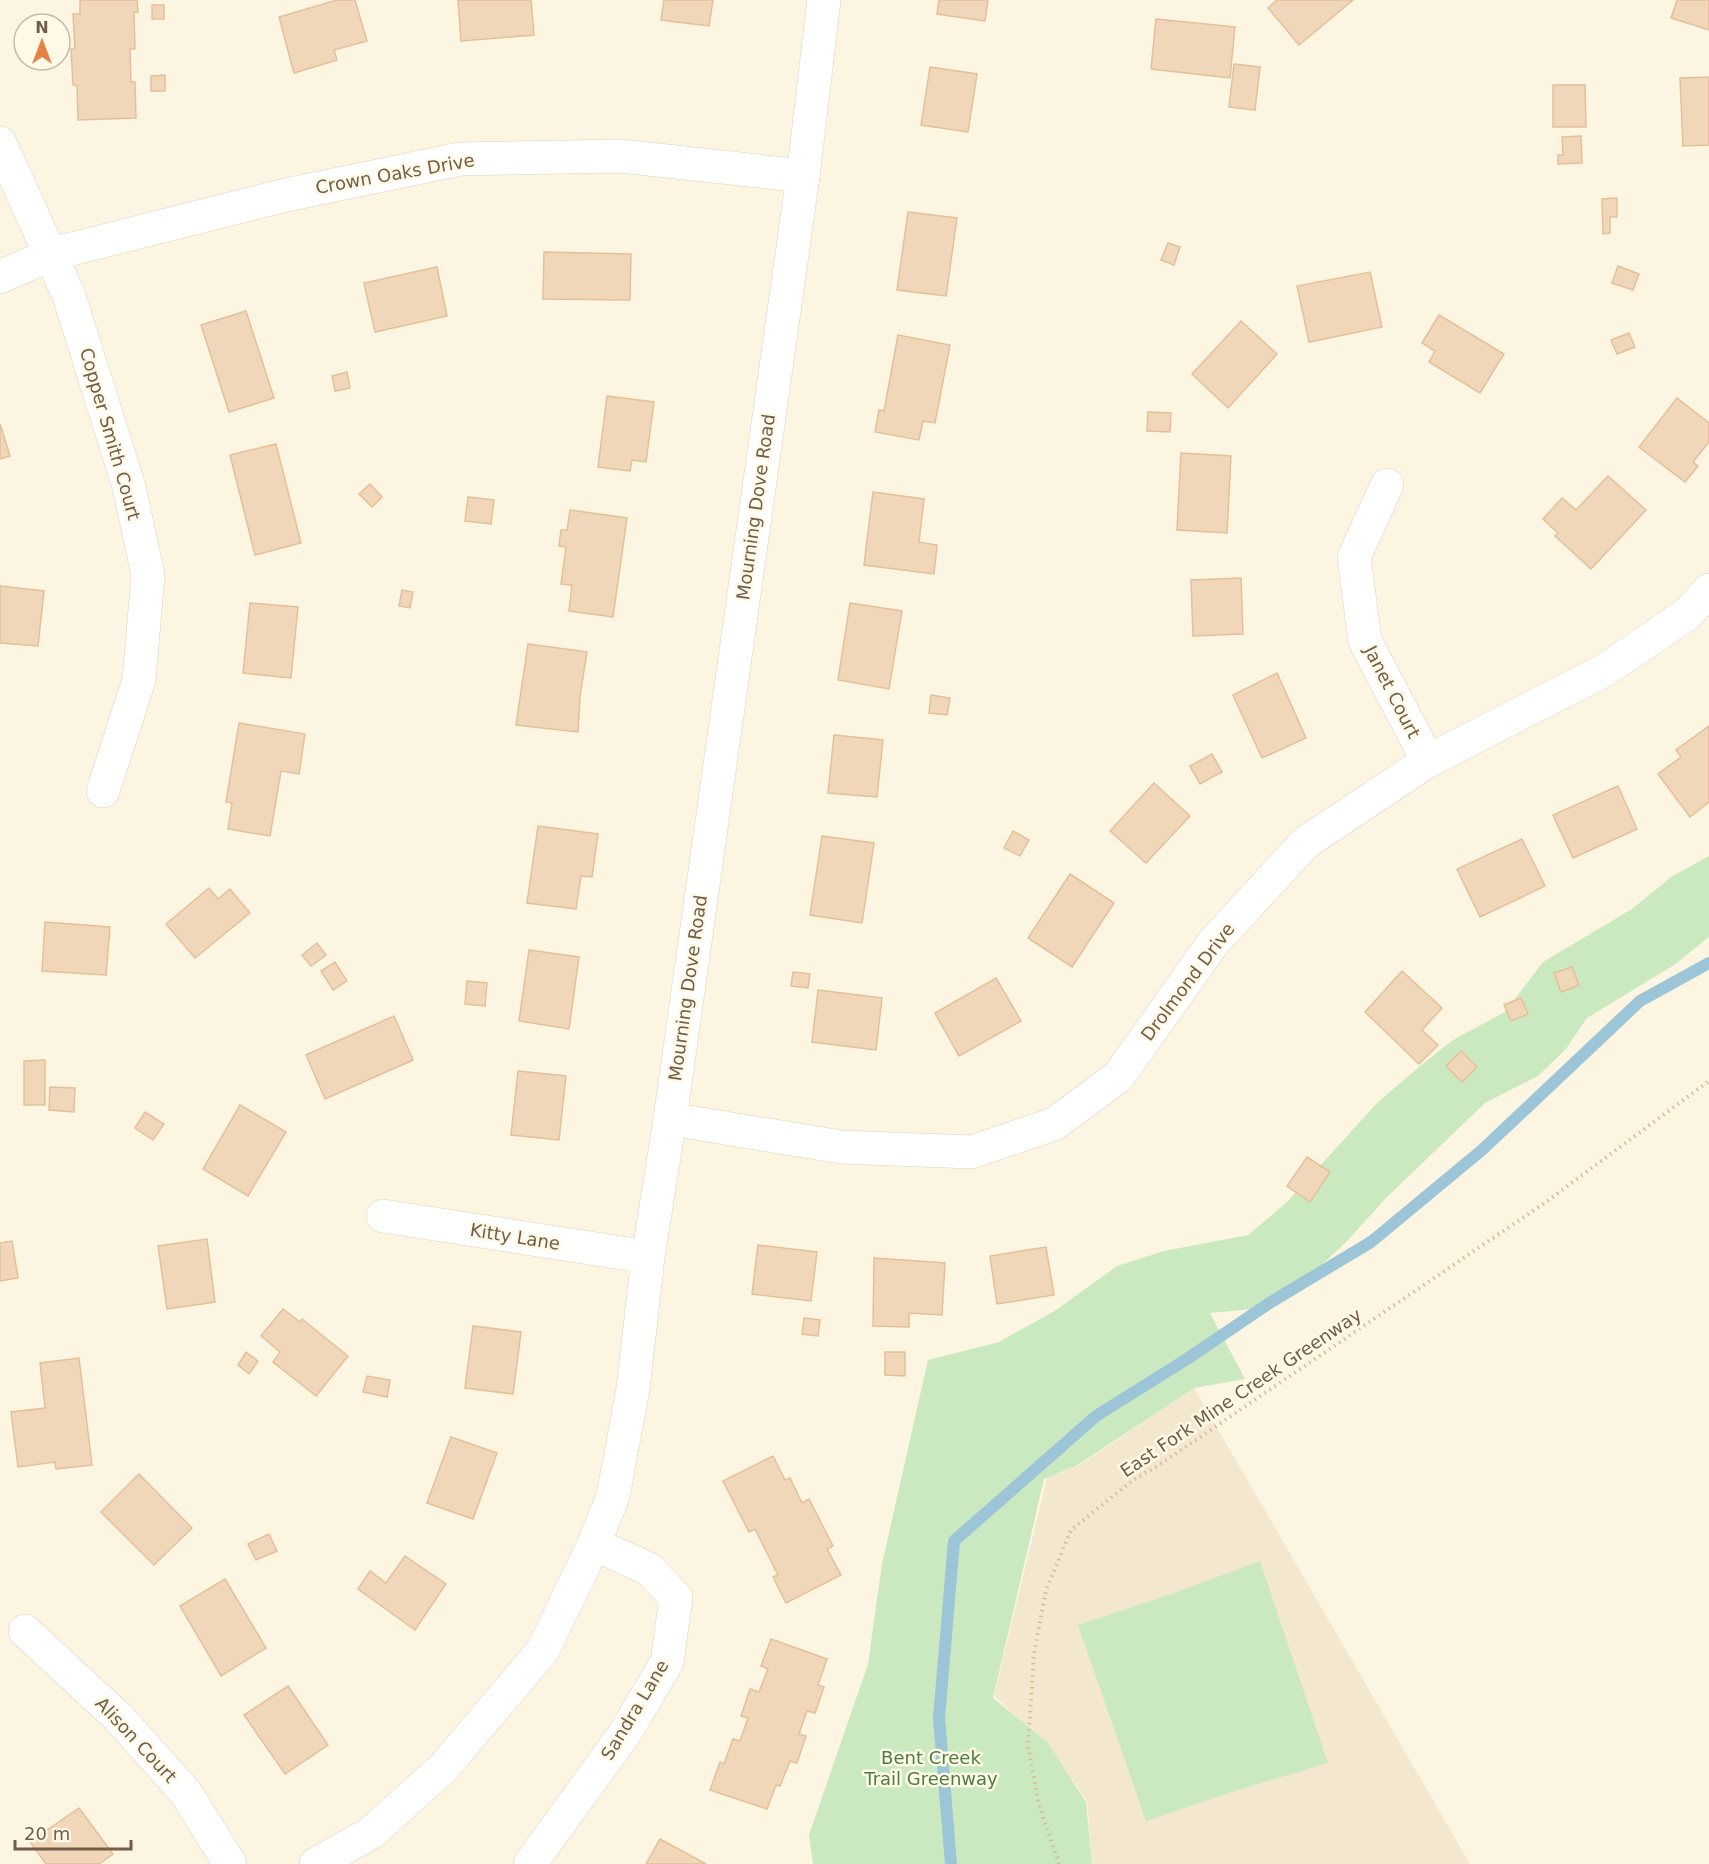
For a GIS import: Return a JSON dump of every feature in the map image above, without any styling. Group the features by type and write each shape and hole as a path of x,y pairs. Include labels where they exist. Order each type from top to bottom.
{"street":[{"name":"Mourning Dove Road","path":"316,1864 371,1833 444,1767 543,1650 594,1544 613,1496 633,1389 648,1257 670,1119 803,176 824,0"},
{"name":"Copper Smith Court","path":"0,143 69,296 129,487 148,575 139,680 103,792"},
{"name":"Crown Oaks Drive","path":"0,277 52,254 286,195 460,159 621,156 803,176"},
{"name":"Janet Court","path":"1387,485 1354,557 1365,641 1428,761"},
{"name":"Drolmond Drive","path":"670,1119 841,1147 972,1152 1054,1124 1118,1077 1213,943 1305,843 1428,761 1605,670 1687,614 1709,590"},
{"name":"Kitty Lane","path":"383,1216 648,1257"},
{"name":"Sandra Lane","path":"530,1864 625,1733 667,1662 676,1598 649,1569 594,1544"},
{"name":"Alison Court","path":"25,1631 119,1718 186,1793 230,1864"}],"path":[{"name":"East Fork Mine Creek Greenway","path":"1059,1864 1039,1805 1028,1746 1034,1653 1046,1590 1071,1530 1133,1480 1159,1465 1546,1202 1709,1081"}],"shaded area":[{"path":"1194,1388 1470,1864 1092,1864 1087,1801 1049,1746 994,1696 1047,1478 1080,1465"}],"green space":[{"name":"Bent Creek Trail Greenway","path":"1709,856 1709,937 1674,965 1587,1018 1565,1050 1538,1076 1485,1103 1387,1197 1347,1241 1309,1277 1265,1308 1210,1313 1245,1379 1194,1388 1078,1465 1044,1479 993,1698 1048,1743 1086,1802 1092,1864 813,1864 809,1835 868,1664 882,1564 928,1360 999,1342 1056,1310 1117,1266 1164,1251 1248,1235 1287,1202 1377,1103 1453,1040 1505,1012 1543,962 1632,909 1671,877"},
{"path":"1260,1561 1328,1763 1146,1821 1078,1625"}],"building":[{"path":"80,0 137,0 138,12 134,12 135,49 130,49 131,82 135,82 136,118 78,120 77,85 73,85 72,49 75,49 73,14 80,14"},
{"path":"337,0 355,0 367,41 334,50 337,60 294,73 279,17"},
{"path":"458,0 531,0 534,35 461,41"},
{"path":"664,0 713,0 709,26 661,20"},
{"path":"939,0 988,0 985,21 937,14"},
{"path":"1277,0 1353,0 1299,45 1268,8"},
{"path":"1677,0 1709,0 1709,30 1671,18"},
{"path":"152,5 164,5 164,19 152,19"},
{"path":"1156,19 1235,27 1230,78 1151,69"},
{"path":"1234,64 1260,67 1255,110 1229,107"},
{"path":"930,67 977,74 968,132 921,125"},
{"path":"165,75 165,91 151,91 151,76"},
{"path":"1709,77 1709,145 1683,146 1680,78"},
{"path":"1553,85 1585,85 1586,127 1553,127"},
{"path":"1581,136 1582,163 1558,164 1558,155 1563,155 1562,137"},
{"path":"1617,198 1617,217 1610,217 1610,233 1603,234 1602,199"},
{"path":"908,212 957,218 946,296 897,290"},
{"path":"1168,243 1180,247 1174,265 1161,260"},
{"path":"544,252 631,254 630,300 543,299"},
{"path":"1618,266 1639,274 1633,290 1612,283"},
{"path":"437,267 447,316 375,332 364,283"},
{"path":"1370,272 1382,327 1309,342 1297,286"},
{"path":"246,311 274,398 229,412 201,325"},
{"path":"1439,315 1504,354 1480,393 1429,362 1435,351 1422,343"},
{"path":"1241,321 1277,354 1228,408 1192,374"},
{"path":"1629,333 1635,347 1617,354 1611,340"},
{"path":"898,335 950,345 935,423 923,421 919,440 875,432 879,410 884,411"},
{"path":"347,372 350,388 335,391 332,376"},
{"path":"607,396 654,402 646,462 632,460 630,471 598,467"},
{"path":"1677,398 1709,423 1709,442 1693,462 1698,466 1685,482 1639,447"},
{"path":"1148,412 1171,413 1170,432 1147,431"},
{"path":"0,424 10,456 0,459"},
{"path":"276,444 301,543 255,555 230,455"},
{"path":"1181,453 1231,456 1227,533 1177,530"},
{"path":"1608,476 1646,510 1591,569 1555,536 1558,533 1543,519 1562,498 1576,510"},
{"path":"370,484 382,497 372,507 359,494"},
{"path":"873,492 924,499 919,542 937,545 934,574 864,565"},
{"path":"468,497 494,500 491,524 465,521"},
{"path":"570,510 627,518 613,617 569,611 572,585 561,584 566,547 559,546 561,530 567,530"},
{"path":"1241,578 1243,634 1193,636 1191,580"},
{"path":"0,586 44,591 38,646 0,643"},
{"path":"402,590 413,592 410,608 399,606"},
{"path":"250,603 298,607 291,678 243,673"},
{"path":"850,603 902,611 889,689 838,680"},
{"path":"528,644 587,652 580,696 578,732 516,725"},
{"path":"1277,673 1306,738 1262,758 1233,695"},
{"path":"931,695 950,698 947,715 929,713"},
{"path":"239,723 305,734 299,774 281,771 270,836 228,829 232,803 226,802"},
{"path":"1709,726 1709,802 1690,817 1658,774 1681,757 1676,750"},
{"path":"834,735 883,740 877,797 828,793"},
{"path":"1212,754 1222,772 1200,784 1190,766"},
{"path":"1154,783 1190,816 1146,863 1110,831"},
{"path":"1618,786 1637,829 1573,858 1553,815"},
{"path":"538,826 598,834 592,877 581,876 576,909 527,903"},
{"path":"1013,831 1029,840 1020,856 1004,848"},
{"path":"822,836 874,843 862,923 810,915"},
{"path":"1522,839 1545,886 1480,917 1457,869"},
{"path":"1070,874 1114,903 1072,967 1028,938"},
{"path":"209,888 218,899 230,889 250,913 195,958 166,924"},
{"path":"45,922 110,927 106,975 42,971"},
{"path":"317,943 326,955 311,966 302,955"},
{"path":"529,950 579,957 569,1029 519,1021"},
{"path":"335,962 347,981 333,990 321,971"},
{"path":"1572,967 1579,985 1561,992 1554,973"},
{"path":"1402,971 1442,1008 1422,1030 1438,1045 1419,1064 1365,1012"},
{"path":"793,972 810,974 808,988 791,986"},
{"path":"996,978 1021,1021 959,1056 935,1013"},
{"path":"467,981 487,983 485,1006 465,1004"},
{"path":"818,990 882,998 876,1050 812,1042"},
{"path":"1521,998 1528,1014 1511,1021 1504,1005"},
{"path":"394,1016 413,1060 325,1099 306,1055"},
{"path":"1461,1051 1477,1067 1462,1082 1446,1066"},
{"path":"45,1060 45,1105 24,1105 24,1061"},
{"path":"518,1071 566,1076 559,1140 511,1135"},
{"path":"50,1087 75,1088 74,1112 49,1110"},
{"path":"240,1105 286,1132 248,1196 203,1169"},
{"path":"145,1112 164,1124 153,1140 135,1128"},
{"path":"1307,1157 1330,1172 1310,1202 1287,1186"},
{"path":"207,1239 215,1302 167,1309 158,1246"},
{"path":"12,1241 18,1278 0,1281 0,1243"},
{"path":"758,1245 817,1252 811,1301 752,1294"},
{"path":"1046,1247 1054,1295 997,1304 990,1256"},
{"path":"874,1258 945,1263 942,1315 909,1313 909,1327 873,1326"},
{"path":"283,1309 300,1322 302,1319 348,1356 316,1396 273,1362 280,1352 261,1336"},
{"path":"804,1318 820,1320 818,1336 802,1334"},
{"path":"473,1326 521,1332 513,1394 465,1388"},
{"path":"246,1352 258,1361 249,1374 238,1365"},
{"path":"885,1352 905,1352 905,1376 885,1375"},
{"path":"79,1358 92,1465 56,1469 55,1462 18,1467 11,1412 45,1408 40,1363"},
{"path":"367,1376 390,1380 387,1397 363,1392"},
{"path":"451,1437 497,1453 473,1519 427,1503"},
{"path":"773,1456 785,1480 790,1478 802,1503 809,1499 833,1546 827,1549 841,1575 786,1603 773,1577 778,1575 755,1529 749,1532 723,1481"},
{"path":"139,1474 192,1528 154,1565 101,1512"},
{"path":"269,1534 277,1551 256,1560 248,1544"},
{"path":"405,1556 446,1584 415,1630 358,1589 370,1571 386,1583"},
{"path":"225,1579 266,1648 221,1676 180,1606"},
{"path":"771,1639 827,1659 818,1685 824,1687 815,1713 807,1711 799,1734 806,1736 797,1763 790,1761 780,1786 776,1785 767,1809 710,1790 720,1762 724,1764 733,1739 740,1741 748,1718 741,1716 750,1689 759,1692 768,1669 761,1666"},
{"path":"288,1686 328,1745 285,1774 244,1715"},
{"path":"79,1808 113,1854 99,1864 46,1864 30,1842"},
{"path":"660,1839 706,1864 646,1864"}],"waterway":[{"path":"951,1864 939,1718 954,1541 1096,1416 1187,1359 1271,1302 1371,1242 1482,1150 1640,1001 1709,963"}]}
